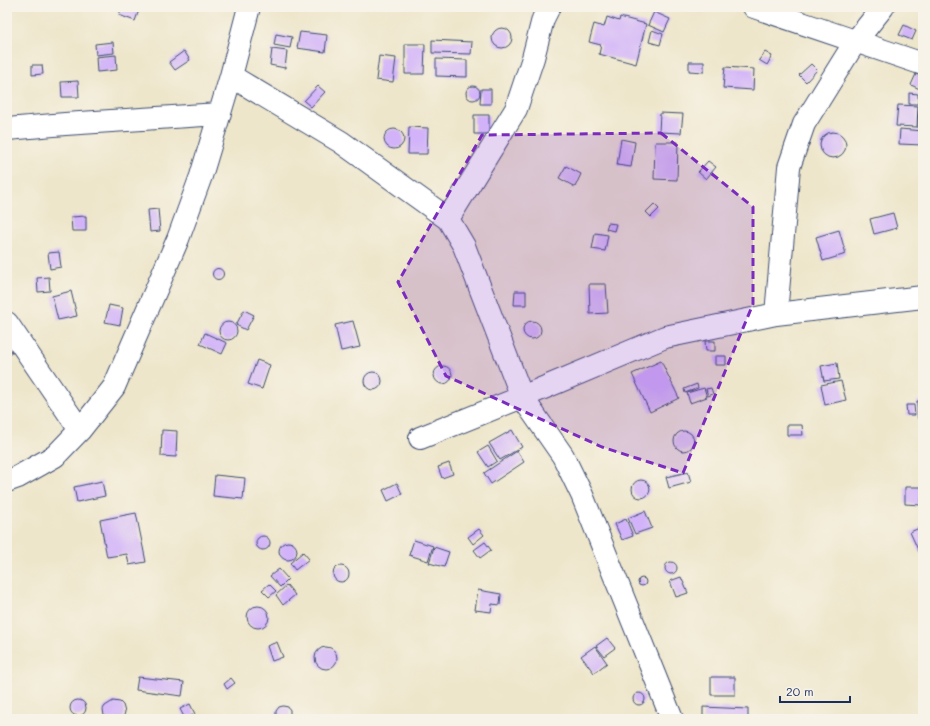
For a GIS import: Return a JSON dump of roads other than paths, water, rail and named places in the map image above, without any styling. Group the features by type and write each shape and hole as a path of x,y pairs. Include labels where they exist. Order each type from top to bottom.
{"street":[{"path":"7,481 18,477 55,456 80,430 114,387 178,239 201,176 231,76 249,7"},
{"path":"448,219 516,109 543,19 549,7"},
{"path":"754,7 923,64"},
{"path":"776,314 789,167 804,124 855,42 883,7"},
{"path":"231,76 341,142 448,219 464,246 522,397 563,456 582,495 672,719"},
{"path":"7,129 219,114"},
{"path":"420,438 665,337 776,314 923,297"},
{"path":"7,322 80,430"}]}
